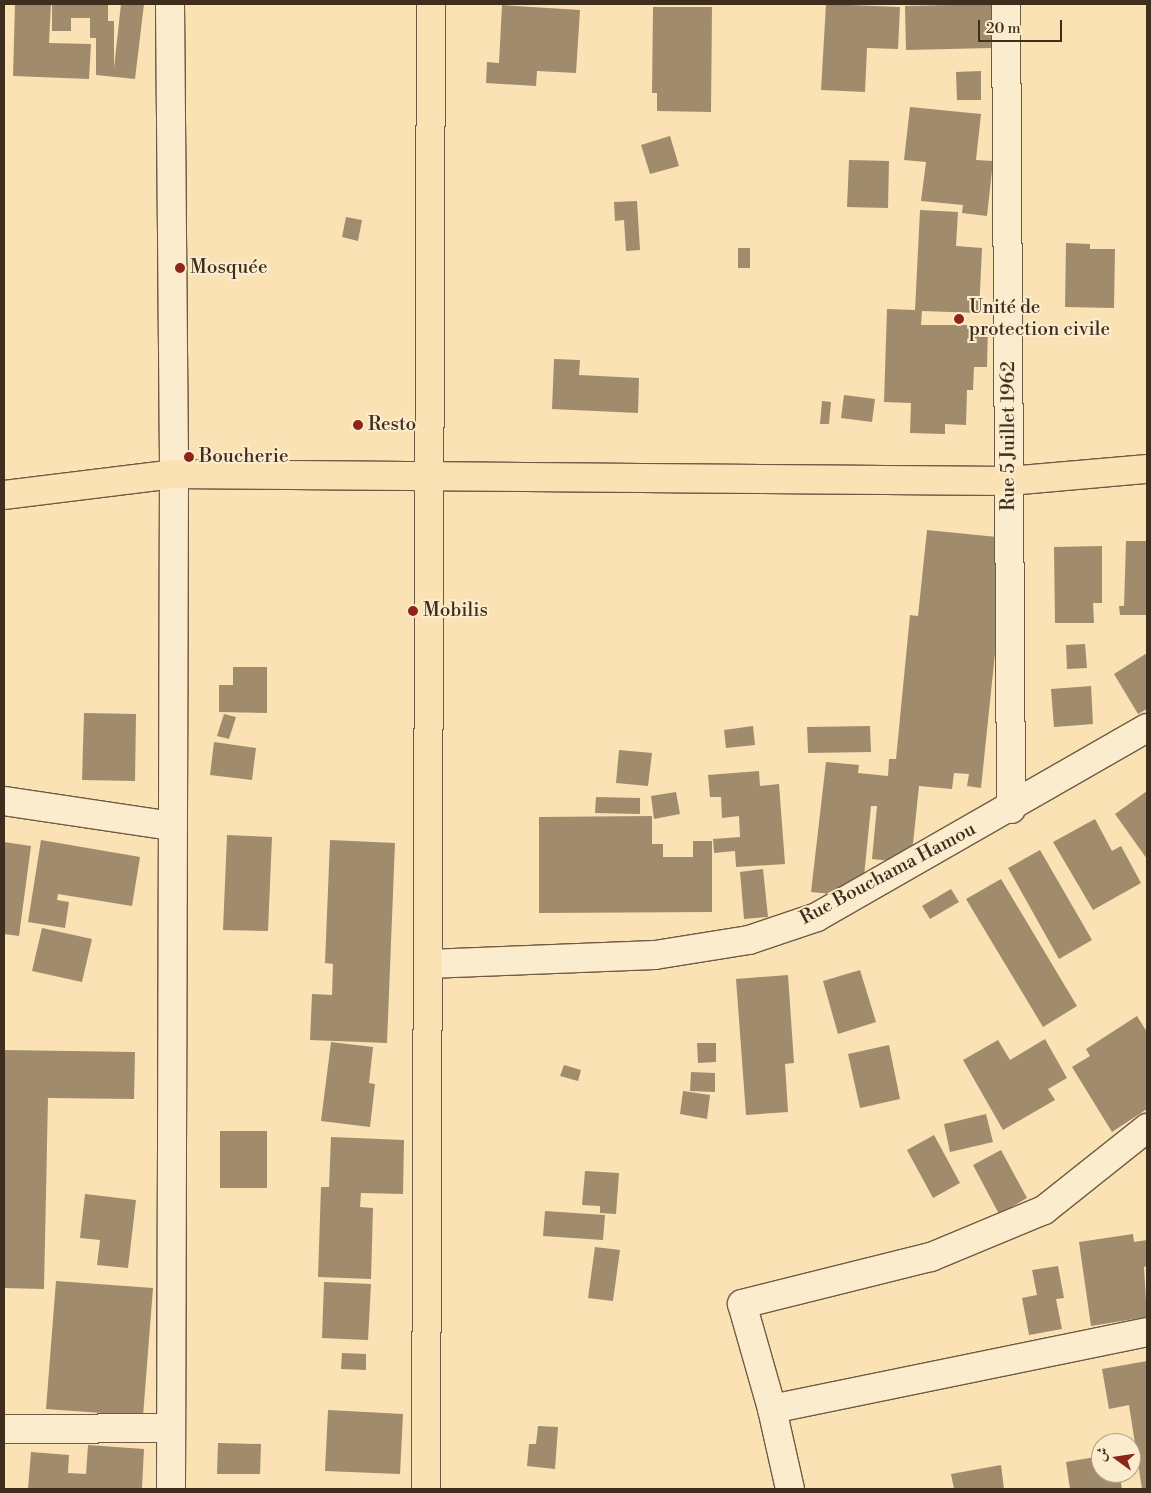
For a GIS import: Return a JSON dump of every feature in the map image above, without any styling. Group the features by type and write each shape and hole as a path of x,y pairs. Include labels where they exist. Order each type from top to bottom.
{"main road":[{"path":"426,1489 432,4"},
{"path":"4,495 174,474 430,474 1009,481 1147,469"}],"street":[{"path":"170,4 174,474 171,1489"},
{"name":"Rue 5 Juillet 1962","path":"1006,4 1011,809"},
{"name":"Rue Bouchama Hamou","path":"428,964 655,955 749,940 817,917 1011,809 1147,728"},
{"path":"4,801 172,826"},
{"path":"790,1489 772,1409 742,1304 931,1257 1044,1210 1147,1128"},
{"path":"772,1409 1147,1332"},
{"path":"5,1426 171,1428"}],"building":[{"path":"15,4 51,4 49,43 91,44 89,79 13,76"},
{"path":"52,4 108,4 108,21 114,21 114,68 121,4 144,4 135,79 96,75 96,38 90,38 90,18 71,18 71,31 52,31"},
{"path":"826,4 900,7 898,49 867,48 865,92 821,90"},
{"path":"991,4 992,48 906,50 905,6"},
{"path":"502,5 580,10 576,73 537,71 536,86 486,83 487,62 499,63"},
{"path":"653,7 712,7 711,112 657,111 657,93 652,93"},
{"path":"981,71 981,100 957,100 956,72"},
{"path":"910,107 981,114 976,160 993,161 987,216 962,213 963,205 921,201 926,162 904,160"},
{"path":"670,136 679,166 650,174 641,145"},
{"path":"849,160 889,161 888,208 847,207"},
{"path":"637,201 640,250 626,251 624,220 615,221 614,202"},
{"path":"920,210 958,212 956,246 982,248 979,313 922,311 921,325 988,325 987,367 974,367 973,390 967,390 966,425 945,424 945,434 910,433 911,403 884,402 887,309 915,310"},
{"path":"346,217 362,220 358,241 342,237"},
{"path":"1066,243 1090,244 1090,249 1115,249 1114,308 1065,307"},
{"path":"738,248 750,248 750,268 738,268"},
{"path":"554,359 580,360 579,375 639,378 638,413 552,409"},
{"path":"844,395 875,399 872,422 841,418"},
{"path":"822,401 831,402 829,424 820,424"},
{"path":"927,530 1007,538 981,788 967,786 969,774 954,773 952,789 919,786 911,863 872,859 877,806 871,806 862,897 811,892 826,762 859,765 858,773 888,776 889,759 896,759 910,615 918,616"},
{"path":"1126,541 1147,541 1147,615 1120,615 1119,606 1124,606"},
{"path":"1102,546 1102,603 1093,603 1094,623 1055,623 1054,547"},
{"path":"1085,644 1087,668 1067,669 1066,645"},
{"path":"1147,653 1147,709 1138,714 1114,674"},
{"path":"233,667 267,667 267,713 219,712 219,685 233,685"},
{"path":"1091,686 1093,724 1054,727 1051,689"},
{"path":"84,713 136,714 135,781 82,780"},
{"path":"224,714 236,717 229,739 217,736"},
{"path":"753,726 755,745 726,748 724,730"},
{"path":"870,726 871,752 808,753 807,727"},
{"path":"214,742 256,748 252,780 210,775"},
{"path":"619,750 652,753 648,786 616,783"},
{"path":"759,771 760,786 779,784 785,864 736,867 735,851 714,853 713,839 740,837 739,816 722,818 721,797 710,797 708,775"},
{"path":"1147,791 1147,859 1115,814"},
{"path":"676,792 680,814 654,819 651,796"},
{"path":"596,797 640,798 640,814 595,813"},
{"path":"652,816 652,844 663,844 663,857 693,857 693,841 712,841 712,912 539,913 539,817"},
{"path":"1095,819 1112,851 1121,846 1141,883 1093,910 1053,842"},
{"path":"227,835 272,837 268,931 223,930"},
{"path":"41,840 140,857 132,906 58,894 57,900 69,902 65,928 28,922"},
{"path":"330,840 395,843 387,1043 310,1040 312,994 332,995 333,964 325,963"},
{"path":"4,842 31,846 19,936 4,934"},
{"path":"1040,850 1092,940 1059,959 1008,868"},
{"path":"763,869 768,917 744,919 740,872"},
{"path":"1001,879 1077,1006 1043,1027 966,899"},
{"path":"951,889 959,902 930,919 922,906"},
{"path":"42,928 92,939 82,982 32,971"},
{"path":"860,970 876,1022 838,1034 823,981"},
{"path":"788,975 794,1063 785,1064 788,1112 746,1115 736,979"},
{"path":"1137,1016 1147,1032 1147,1109 1112,1132 1072,1067 1090,1056 1086,1049"},
{"path":"1045,1039 1067,1078 1048,1089 1055,1100 1003,1130 963,1060 998,1040 1010,1060"},
{"path":"331,1042 373,1047 369,1083 375,1084 370,1127 321,1121"},
{"path":"697,1043 716,1043 716,1062 698,1063"},
{"path":"889,1045 900,1099 860,1108 848,1054"},
{"path":"4,1050 135,1052 134,1099 48,1098 44,1289 4,1288"},
{"path":"564,1065 581,1070 578,1081 560,1076"},
{"path":"691,1072 715,1073 715,1092 690,1091"},
{"path":"683,1091 710,1095 707,1119 680,1114"},
{"path":"986,1114 993,1142 950,1152 944,1124"},
{"path":"220,1131 267,1131 267,1188 220,1188"},
{"path":"934,1135 960,1183 933,1198 907,1150"},
{"path":"331,1137 404,1140 403,1194 361,1193 360,1207 373,1208 371,1279 318,1277 321,1187 329,1187"},
{"path":"1001,1150 1027,1198 999,1214 973,1165"},
{"path":"585,1171 619,1173 616,1214 600,1213 600,1206 582,1205"},
{"path":"85,1194 136,1200 128,1268 97,1265 100,1240 80,1238"},
{"path":"545,1211 605,1215 603,1240 543,1236"},
{"path":"1133,1234 1134,1242 1147,1240 1147,1266 1144,1267 1147,1317 1091,1326 1079,1242"},
{"path":"595,1247 620,1250 613,1301 588,1298"},
{"path":"1058,1266 1064,1298 1056,1299 1062,1329 1029,1335 1022,1298 1037,1295 1032,1270"},
{"path":"56,1281 153,1288 143,1416 46,1409"},
{"path":"324,1282 371,1284 368,1340 322,1338"},
{"path":"342,1353 366,1354 366,1370 341,1369"},
{"path":"1147,1361 1147,1489 1142,1489 1141,1483 1141,1433 1133,1433 1129,1405 1109,1409 1102,1369"},
{"path":"328,1410 403,1414 400,1474 325,1471"},
{"path":"538,1426 558,1427 555,1469 527,1466 529,1444 536,1444"},
{"path":"218,1443 261,1444 260,1474 217,1474"},
{"path":"88,1445 144,1449 142,1489 28,1489 31,1452 69,1455 68,1473 86,1474"},
{"path":"1091,1458 1091,1483 1121,1483 1122,1489 1070,1489 1066,1462"},
{"path":"1001,1465 1004,1489 954,1489 951,1474"}],"place":[{"name":"Mosquée","path":"180,268"},
{"name":"Unité de protection civile","path":"959,319"},
{"name":"Resto","path":"358,425"},
{"name":"Boucherie","path":"189,457"},
{"name":"Mobilis","path":"413,611"}]}
